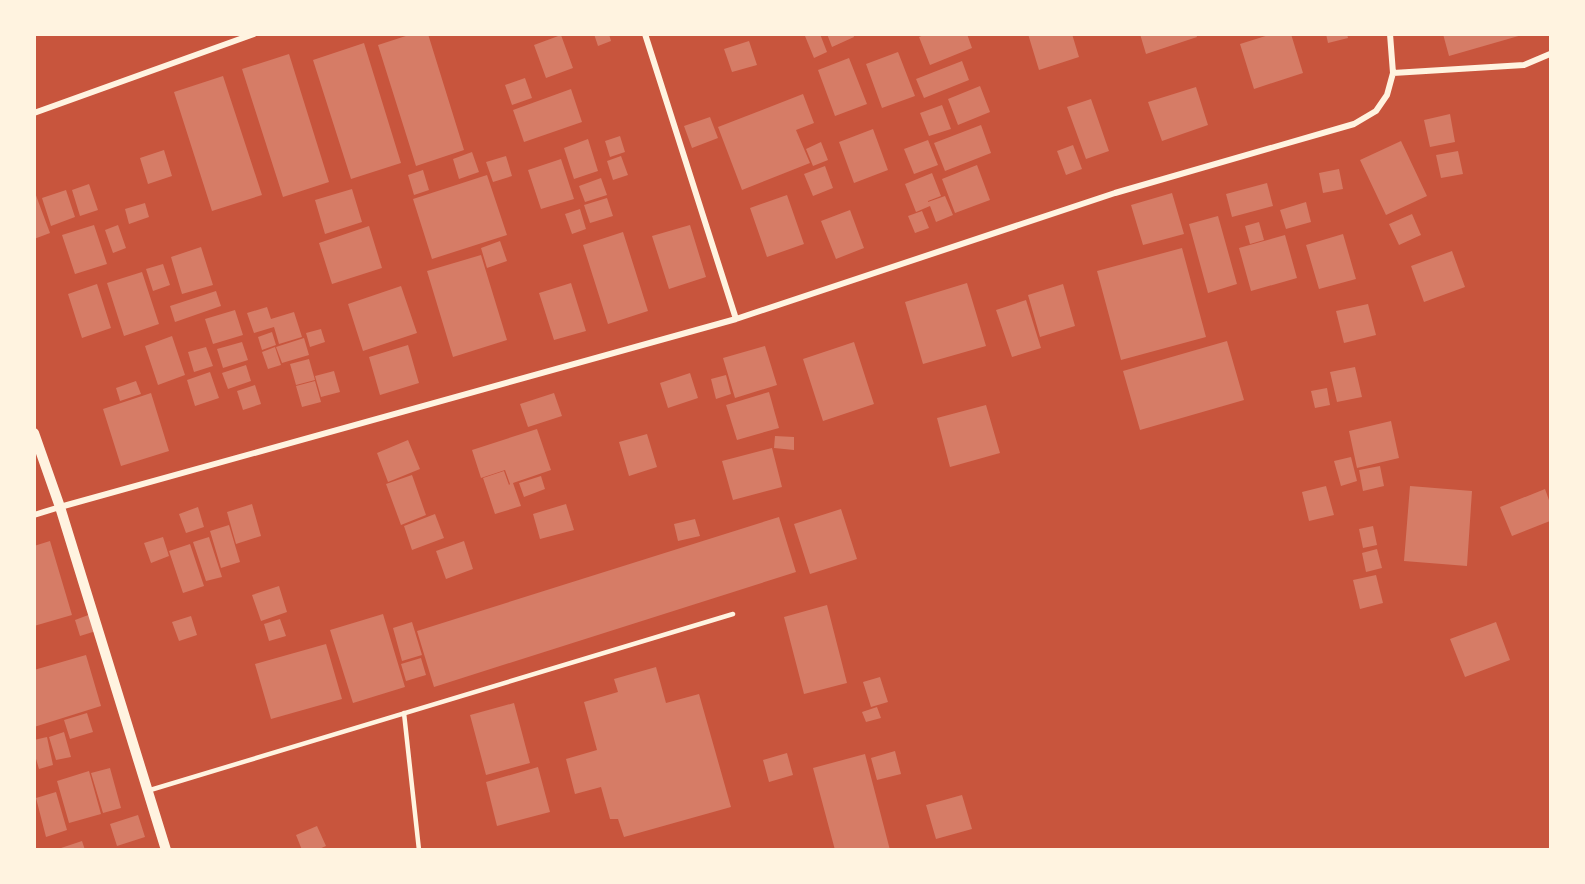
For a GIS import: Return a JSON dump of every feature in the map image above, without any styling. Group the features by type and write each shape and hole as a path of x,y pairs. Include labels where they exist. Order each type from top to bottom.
{"street":[{"path":"34,113 254,34"},
{"path":"645,34 736,319"},
{"path":"34,516 736,319 1115,193 1354,124 1376,111 1387,95 1394,73 1390,34"},
{"path":"1394,73 1524,64 1551,54"},
{"path":"34,433 60,507 166,849"}],"lane":[{"path":"147,791 733,614"},
{"path":"404,713 420,849"}],"building":[{"path":"412,34 428,34 464,150 416,166 378,45"},
{"path":"594,34 609,34 611,41 598,46"},
{"path":"820,34 827,52 814,58 805,36"},
{"path":"827,34 853,34 854,37 832,47"},
{"path":"926,34 967,34 972,48 930,65 919,37"},
{"path":"1028,34 1072,34 1079,57 1039,70"},
{"path":"1140,34 1196,34 1197,37 1146,54"},
{"path":"1272,34 1291,34 1303,73 1254,89 1240,44"},
{"path":"1326,34 1347,34 1348,38 1328,43"},
{"path":"1443,34 1522,34 1522,35 1449,56"},
{"path":"561,35 573,68 546,78 534,45"},
{"path":"749,41 757,65 732,72 724,49"},
{"path":"364,43 401,163 351,179 313,60"},
{"path":"898,52 915,96 882,108 866,64"},
{"path":"289,54 329,182 283,197 242,69"},
{"path":"849,58 867,104 835,116 818,70"},
{"path":"962,61 969,80 924,98 916,79"},
{"path":"223,76 262,195 212,211 174,92"},
{"path":"525,78 532,98 512,105 505,85"},
{"path":"980,86 990,112 958,125 948,99"},
{"path":"1196,87 1208,125 1162,141 1148,102"},
{"path":"571,89 582,122 524,142 513,110"},
{"path":"803,94 814,123 796,130 810,163 742,190 718,127"},
{"path":"1091,99 1109,151 1086,159 1067,107"},
{"path":"942,105 951,129 929,136 920,113"},
{"path":"1450,114 1455,142 1430,147 1424,120"},
{"path":"710,117 718,138 692,148 684,126"},
{"path":"981,125 991,153 945,171 934,143"},
{"path":"873,129 888,170 854,183 839,142"},
{"path":"620,136 625,152 610,157 605,141"},
{"path":"588,139 598,171 574,179 564,148"},
{"path":"928,140 938,165 914,174 904,149"},
{"path":"1401,141 1427,196 1386,215 1360,160"},
{"path":"821,142 828,160 813,166 806,149"},
{"path":"1073,145 1082,169 1066,175 1057,151"},
{"path":"164,150 172,176 148,184 140,158"},
{"path":"1458,151 1463,174 1441,178 1436,155"},
{"path":"472,152 479,172 459,179 453,159"},
{"path":"506,156 512,176 493,182 486,162"},
{"path":"621,156 628,175 613,180 607,161"},
{"path":"561,159 574,199 541,209 528,170"},
{"path":"977,165 990,200 955,213 942,179"},
{"path":"825,166 833,188 813,196 804,174"},
{"path":"1339,169 1343,189 1323,193 1319,173"},
{"path":"423,170 429,190 414,195 408,175"},
{"path":"932,173 941,196 928,202 945,196 953,215 936,222 930,206 916,212 905,184"},
{"path":"487,175 507,235 432,259 413,199"},
{"path":"601,178 607,195 585,202 579,186"},
{"path":"1267,183 1273,206 1232,217 1226,194"},
{"path":"89,184 98,210 80,216 72,190"},
{"path":"352,189 362,222 325,234 315,200"},
{"path":"34,190 50,233 34,239"},
{"path":"66,190 75,217 51,226 42,198"},
{"path":"1172,193 1184,234 1143,245 1131,205"},
{"path":"787,195 804,244 767,257 750,208"},
{"path":"607,198 613,216 590,223 584,205"},
{"path":"1306,202 1311,222 1286,229 1280,210"},
{"path":"145,203 149,217 129,224 125,209"},
{"path":"580,209 586,229 572,234 565,214"},
{"path":"850,210 864,248 836,259 821,221"},
{"path":"922,211 929,228 915,233 908,216"},
{"path":"1412,214 1421,235 1399,245 1389,224"},
{"path":"1218,216 1237,284 1208,293 1189,224"},
{"path":"1259,222 1264,240 1250,244 1245,226"},
{"path":"94,225 107,264 75,274 62,235"},
{"path":"118,225 126,248 113,253 105,230"},
{"path":"690,225 706,277 669,289 652,236"},
{"path":"369,226 382,268 332,284 319,243"},
{"path":"623,232 648,311 608,324 583,245"},
{"path":"1343,234 1356,279 1319,289 1306,245"},
{"path":"1285,235 1297,278 1251,291 1239,248"},
{"path":"500,241 507,261 487,268 481,248"},
{"path":"201,247 213,285 182,294 171,257"},
{"path":"1182,248 1206,337 1121,360 1097,271"},
{"path":"1452,251 1465,287 1424,302 1411,266"},
{"path":"481,255 507,340 453,357 427,271"},
{"path":"163,264 170,285 153,291 146,269"},
{"path":"142,272 159,324 124,336 107,283"},
{"path":"571,283 586,331 554,340 539,293"},
{"path":"967,283 986,346 923,364 905,302"},
{"path":"97,284 111,328 82,338 68,294"},
{"path":"1063,284 1075,326 1040,337 1028,295"},
{"path":"401,286 417,333 363,351 348,304"},
{"path":"216,291 221,306 175,322 170,306"},
{"path":"1026,300 1041,348 1012,357 996,310"},
{"path":"1368,304 1376,335 1344,343 1336,311"},
{"path":"267,307 271,319 294,312 302,337 279,344 274,327 254,333 247,313"},
{"path":"235,310 243,335 213,344 205,319"},
{"path":"321,329 325,342 310,347 306,333"},
{"path":"272,332 276,345 262,350 258,337"},
{"path":"172,336 185,375 158,385 145,346"},
{"path":"304,338 309,355 282,363 276,347"},
{"path":"1227,341 1244,400 1140,430 1123,371"},
{"path":"242,342 248,360 223,368 217,349"},
{"path":"854,342 874,404 823,421 803,359"},
{"path":"408,345 419,383 380,395 369,357"},
{"path":"765,346 777,385 735,398 723,358"},
{"path":"206,347 213,366 194,372 188,352"},
{"path":"275,347 281,365 268,369 262,352"},
{"path":"309,359 315,380 296,385 290,364"},
{"path":"246,365 251,381 228,389 222,373"},
{"path":"1355,367 1362,397 1337,402 1330,372"},
{"path":"334,371 340,392 321,397 315,376"},
{"path":"210,372 219,398 195,406 187,380"},
{"path":"690,373 698,398 668,408 660,383"},
{"path":"726,375 731,394 716,399 711,379"},
{"path":"136,381 141,394 120,401 116,388"},
{"path":"315,381 321,402 302,407 296,386"},
{"path":"255,385 261,404 243,410 237,391"},
{"path":"1327,388 1330,405 1315,408 1311,391"},
{"path":"769,392 779,428 737,440 726,405"},
{"path":"151,393 169,451 121,466 103,409"},
{"path":"554,393 562,416 528,427 520,404"},
{"path":"986,405 1000,453 950,467 937,418"},
{"path":"1391,421 1399,458 1357,468 1349,431"},
{"path":"537,429 551,470 513,483 521,506 495,514 483,478 504,471 509,485 505,470 481,478 472,450"},
{"path":"647,434 657,467 629,476 619,442"},
{"path":"775,436 794,437 794,450 774,448"},
{"path":"408,440 420,469 388,482 377,453"},
{"path":"772,448 782,487 733,500 722,461"},
{"path":"1351,457 1357,481 1341,486 1334,461"},
{"path":"1380,466 1384,486 1363,491 1359,470"},
{"path":"412,475 426,515 401,525 386,484"},
{"path":"541,476 545,489 524,497 519,483"},
{"path":"1326,486 1334,515 1309,521 1302,492"},
{"path":"1410,486 1472,491 1467,566 1404,561"},
{"path":"1545,489 1550,503 1550,521 1512,536 1500,507"},
{"path":"252,504 261,536 236,544 227,512"},
{"path":"566,504 574,530 540,539 533,514"},
{"path":"198,507 204,527 186,533 179,514"},
{"path":"841,509 857,559 810,574 794,524"},
{"path":"435,514 444,538 412,550 404,526"},
{"path":"779,517 796,572 434,687 417,631"},
{"path":"695,519 700,536 678,541 674,524"},
{"path":"229,525 240,562 221,568 210,531"},
{"path":"1373,526 1377,545 1363,548 1359,529"},
{"path":"163,537 169,556 151,563 144,543"},
{"path":"209,537 222,577 206,581 193,542"},
{"path":"50,541 72,615 34,626 34,546"},
{"path":"464,541 473,569 446,579 436,551"},
{"path":"190,544 204,586 183,593 169,551"},
{"path":"1377,549 1382,568 1366,572 1362,553"},
{"path":"1376,575 1383,603 1360,609 1353,580"},
{"path":"279,586 287,612 261,621 252,595"},
{"path":"827,605 847,683 804,694 784,617"},
{"path":"91,614 96,631 80,636 75,620"},
{"path":"383,614 405,687 353,703 330,630"},
{"path":"191,616 197,635 179,641 172,622"},
{"path":"280,619 286,636 269,641 264,624"},
{"path":"412,622 422,655 402,661 393,628"},
{"path":"1496,622 1510,660 1465,677 1450,639"},
{"path":"326,644 342,699 271,719 255,664"},
{"path":"86,655 101,706 34,727 34,670"},
{"path":"421,658 426,675 406,681 401,664"},
{"path":"656,667 666,703 699,694 731,807 624,837 618,819 610,819 601,787 575,794 566,759 597,750 584,702 618,692 614,679"},
{"path":"880,677 888,702 871,707 863,682"},
{"path":"514,703 530,763 486,775 470,715"},
{"path":"877,707 881,718 866,722 862,712"},
{"path":"87,713 93,732 70,739 64,720"},
{"path":"64,732 71,757 56,760 49,737"},
{"path":"47,737 53,765 39,769 34,752 34,740"},
{"path":"895,751 901,774 877,780 871,758"},
{"path":"787,753 793,775 769,782 763,760"},
{"path":"865,754 890,850 835,850 813,768"},
{"path":"538,767 550,812 497,826 486,782"},
{"path":"110,768 121,808 103,813 91,773"},
{"path":"89,771 101,814 69,823 57,781"},
{"path":"56,792 67,830 46,837 36,798"},
{"path":"962,795 972,829 936,839 926,805"},
{"path":"138,815 145,837 117,846 110,824"},
{"path":"317,826 326,846 317,850 302,850 296,835"},
{"path":"82,841 85,850 58,850 58,849"}]}
